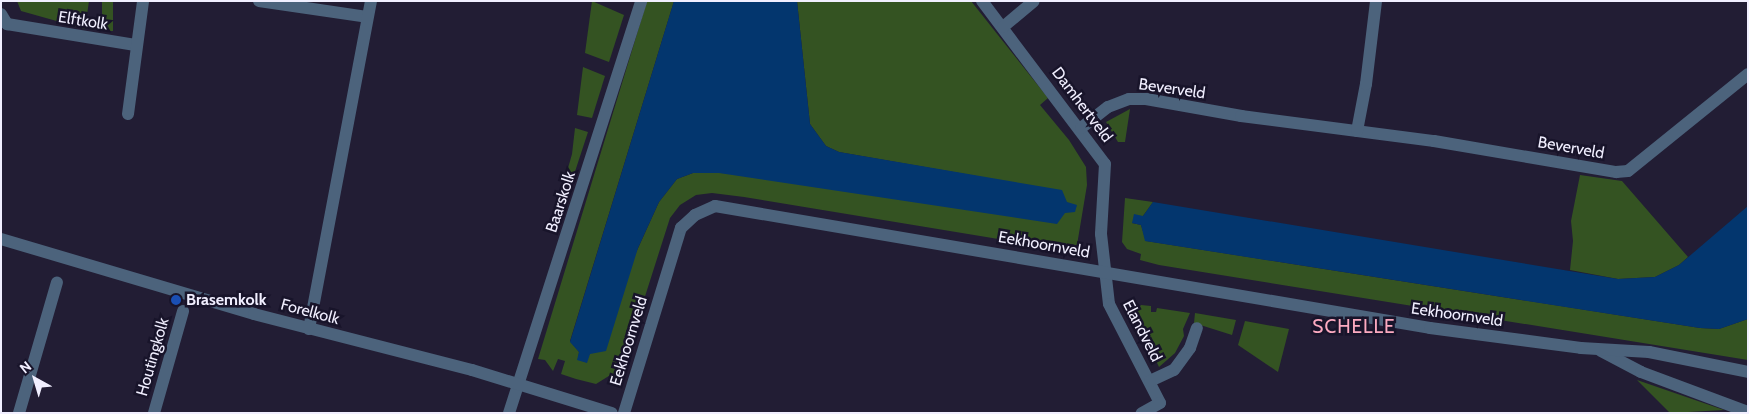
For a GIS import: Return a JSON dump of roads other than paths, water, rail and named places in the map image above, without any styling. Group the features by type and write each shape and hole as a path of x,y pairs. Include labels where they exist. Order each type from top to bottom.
{"street":[{"path":"128,114 143,1"},
{"path":"259,1 367,17"},
{"path":"309,329 371,1"},
{"name":"Baarskolk","path":"509,413 641,1"},
{"name":"Damhertveld","path":"982,1 1081,128 1105,164 1101,234 1104,272"},
{"path":"1003,27 1034,1"},
{"path":"1357,131 1366,84 1376,1"},
{"name":"Elftkolk","path":"1,14 7,24 136,46"},
{"name":"Beverveld","path":"1081,128 1108,107 1129,99 1146,98 1616,172 1628,171 1748,74"},
{"name":"Eekhoornveld","path":"624,413 681,228 695,215 715,206 1430,328 1599,349 1649,352 1748,372"},
{"name":"Forelkolk","path":"1,239 309,329 518,385 612,413"},
{"name":"Elandveld","path":"1104,272 1109,304 1160,403 1142,413"},
{"path":"18,413 57,282"},
{"name":"Houtingkolk","path":"154,413 183,311"},
{"path":"1150,381 1174,370 1190,348 1197,328"},
{"name":"Eekhoornveld","path":"1599,349 1641,372 1747,409"}],"water":[{"path":"674,1 797,1 810,124 826,146 839,152 1062,190 1067,202 1077,205 1075,212 1065,213 1057,224 719,173 693,173 677,179 659,202 638,248 606,351 590,354 587,363 577,360 579,352 570,342"},
{"path":"1153,202 1618,279 1655,277 1679,265 1748,206 1748,319 1719,329 1700,328 1145,241 1141,225 1132,223 1134,214 1143,216"}],"place":[{"name":"Brasemkolk","path":"176,300"}],"district":[{"name":"SCHELLE","path":"1354,327"}]}
